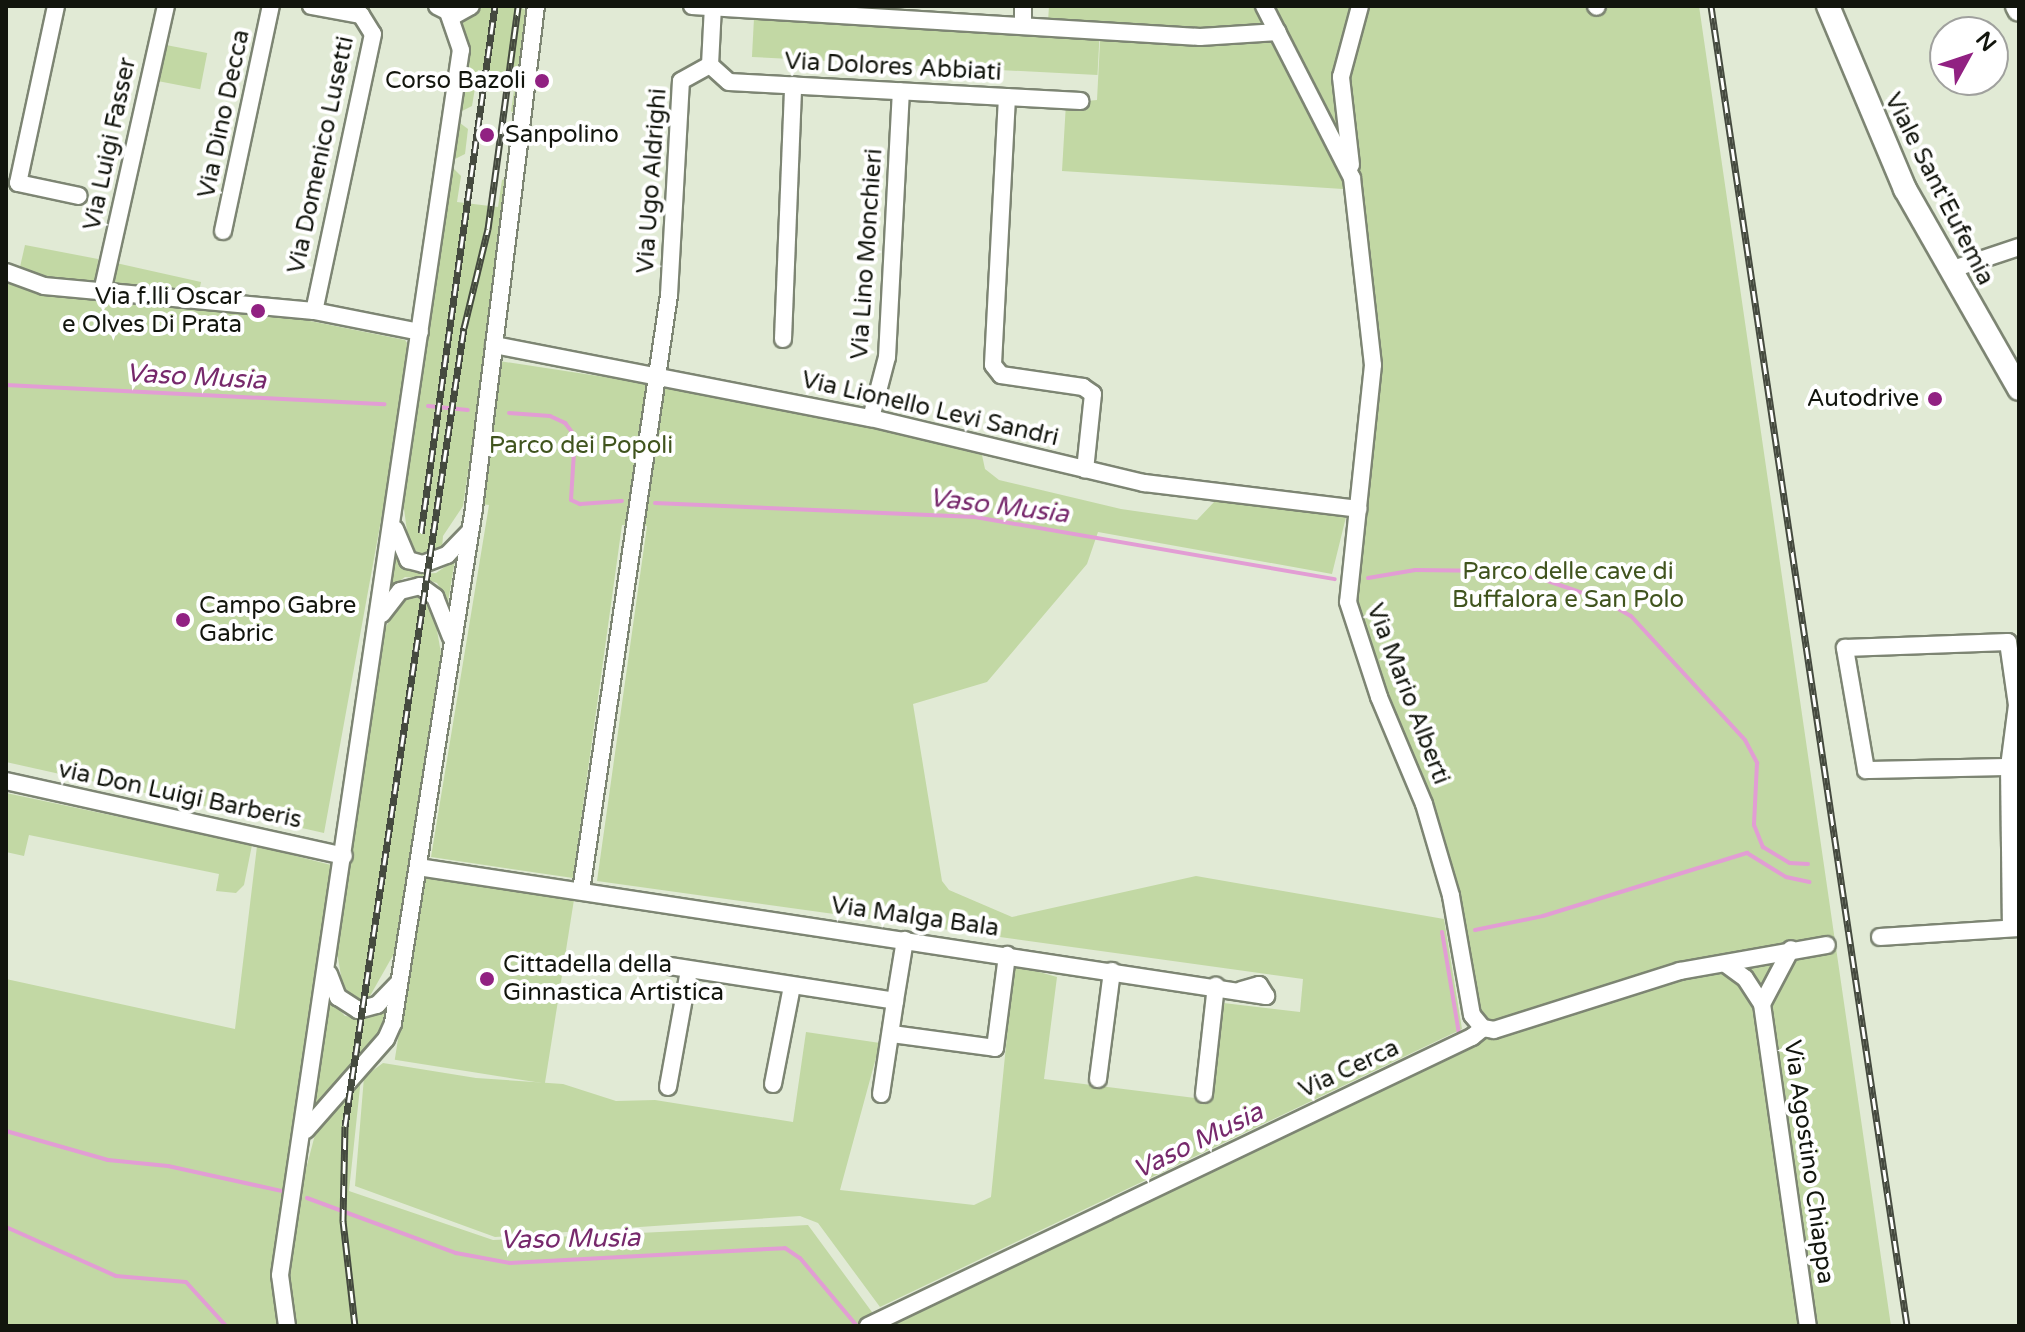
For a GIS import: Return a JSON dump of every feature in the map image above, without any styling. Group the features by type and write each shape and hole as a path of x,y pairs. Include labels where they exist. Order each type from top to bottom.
{"main road":[{"name":"Viale Sant'Eufemia","path":"1828,6 1899,176 2019,389"}],"street":[{"path":"56,6 18,183 79,196"},
{"name":"Via Luigi Fasser","path":"102,292 166,6"},
{"name":"Via Dino Decca","path":"223,231 271,6"},
{"name":"Via Domenico Lusetti","path":"311,6 361,15 373,34 314,311"},
{"path":"287,1326 280,1275 461,50 443,10 471,6"},
{"path":"303,1135 386,1039 400,982 471,530 536,6"},
{"path":"692,6 937,14 1023,25 1200,37 1278,32"},
{"path":"1023,6 1023,25"},
{"name":"Via Mario Alberti","path":"1264,6 1352,178"},
{"name":"Via Mario Alberti","path":"1360,6 1341,77 1373,365 1348,602 1354,628 1424,804 1451,896 1472,1015 1483,1028"},
{"path":"710,65 713,7"},
{"name":"Via Dolores Abbiati","path":"710,65 729,82 1080,101"},
{"name":"Via Ugo Aldrighi","path":"658,373 669,295 681,81 710,65"},
{"path":"783,339 793,85"},
{"name":"Via Lino Monchieri","path":"871,418 887,357 901,91"},
{"path":"1007,97 993,365 1001,375 1083,387 1093,394 1085,470"},
{"path":"1950,270 2019,247"},
{"path":"6,272 44,286 314,311 420,332"},
{"name":"Via Lionello Levi Sandri","path":"494,345 511,353 658,373 871,418 1085,470 1358,509"},
{"path":"581,891 658,373"},
{"path":"393,520 401,550 408,560 423,564 447,555 471,530"},
{"path":"378,622 400,591 420,586 442,609 453,646"},
{"path":"1880,937 2015,928 2009,767 2017,705 2008,642 1845,648 1866,770 2009,767"},
{"name":"via Don Luigi Barberis","path":"6,781 344,856"},
{"name":"Via Malga Bala","path":"418,867 1241,990"},
{"path":"881,1094 905,940"},
{"name":"Via Cerca","path":"868,1326 1472,1037 1483,1028 1494,1030 1680,971 1827,945"},
{"path":"1762,1004 1791,949"},
{"path":"892,1034 995,1048 1007,955"},
{"name":"Via Agostino Chiappa","path":"1727,965 1745,978 1762,1004 1808,1326"},
{"path":"670,966 895,1001"},
{"path":"327,969 338,997 358,1010 377,1005 400,982"},
{"path":"668,1087 689,970"},
{"path":"1098,1079 1112,971"},
{"path":"773,1084 792,986"},
{"path":"1204,1094 1216,986"}],"green space":[{"path":"485,6 518,6 529,12 521,118 511,111 516,76 478,70 472,106 462,111 468,61 457,23"},
{"name":"Parco delle cave di Buffalora e San Polo","path":"1049,6 1699,6 1891,1326 6,1326 6,979 235,1029 257,846 331,865 303,1050 308,1052 292,1169 305,1173 318,1123 361,1078 349,1191 493,1240 808,1225 880,1323 1479,1040 1455,901 1352,602 1380,365 1358,190 1062,171 1066,103 1097,100 1101,23 1048,22"},
{"path":"754,18 1100,36 1097,75 752,57"},
{"path":"166,45 207,53 200,89 159,81"},
{"path":"460,123 468,129 465,154 455,159"},
{"path":"453,168 461,176 457,202 498,207 502,180 512,175 463,506 443,536 442,549 432,558 416,555 409,546 402,494"},
{"path":"25,245 98,259 97,283 47,279 20,267"},
{"path":"116,263 201,282 198,297 113,287"},
{"name":"Campo Gabre Gabric","path":"6,281 47,295 305,320 405,340 412,350 324,833 6,762"},
{"name":"Parco dei Popoli","path":"499,361 670,387 871,427 982,455 985,469 999,480 1121,509 1197,520 1215,501 1346,517 1332,574 1098,532 1087,564 987,682 913,704 942,881 949,890 1012,917 1196,876 1444,919 1462,1029 880,1307 818,1223 800,1216 495,1237 355,1186 364,1077 383,1063 476,1078 563,1084 616,1101 655,1100 793,1122 806,1032 880,1043 840,1190 974,1205 991,1197 1014,965 1057,977 1044,1079 1203,1099 1215,1002 1300,1012 1303,979 597,881 647,526 622,525 573,878 431,857 489,505 481,504"},
{"path":"393,550 406,569 422,574 436,573 455,560 448,602 437,583 421,578 405,577 387,590"},
{"path":"411,593 427,596 433,608 441,653 396,950 366,1003 351,1000 343,988 335,940 378,641 401,600"},
{"path":"6,793 252,845 244,885 236,893 216,891 219,874 29,835 24,856 6,852"},
{"name":"Cittadella della Ginnastica Artistica","path":"424,875 574,899 545,1083 395,1060"},
{"path":"326,995 345,1016 368,1018 385,1009 387,1023 379,1040 310,1113"}],"waterway":[{"name":"Vaso Musia","path":"6,385 385,404"},
{"name":"Vaso Musia","path":"428,406 468,410"},
{"name":"Vaso Musia","path":"509,413 550,416 565,423 575,436 571,500 580,504 622,501"},
{"name":"Vaso Musia","path":"655,503 975,517 1335,579"},
{"name":"Vaso Musia","path":"1368,578 1415,570 1497,571 1545,580 1603,600 1631,616 1745,740 1757,763 1754,825 1763,847 1790,863 1808,864"},
{"name":"Vaso Musia","path":"1475,930 1543,916 1747,853 1786,877 1809,882"},
{"name":"Vaso Musia","path":"1442,932 1459,1034 1442,1042"},
{"name":"Vaso Musia","path":"6,1131 108,1160 168,1166 282,1191"},
{"name":"Vaso Musia","path":"307,1198 456,1253 510,1263 785,1248 800,1258 857,1326"},
{"path":"6,1227 116,1276 186,1282 226,1326"}],"railway":[{"path":"421,533 495,6"},
{"path":"355,1326 343,1221 345,1126 464,328 488,229 518,6"},
{"path":"1711,6 1907,1326"}],"place":[{"name":"Corso Bazoli","path":"542,81"},
{"name":"Sanpolino","path":"487,135"},
{"name":"Via f.lli Oscar e Olves Di Prata","path":"258,311"},
{"name":"Autodrive","path":"1935,399"},
{"name":"Campo Gabre Gabric","path":"183,620"},
{"name":"Cittadella della Ginnastica Artistica","path":"487,979"}]}
